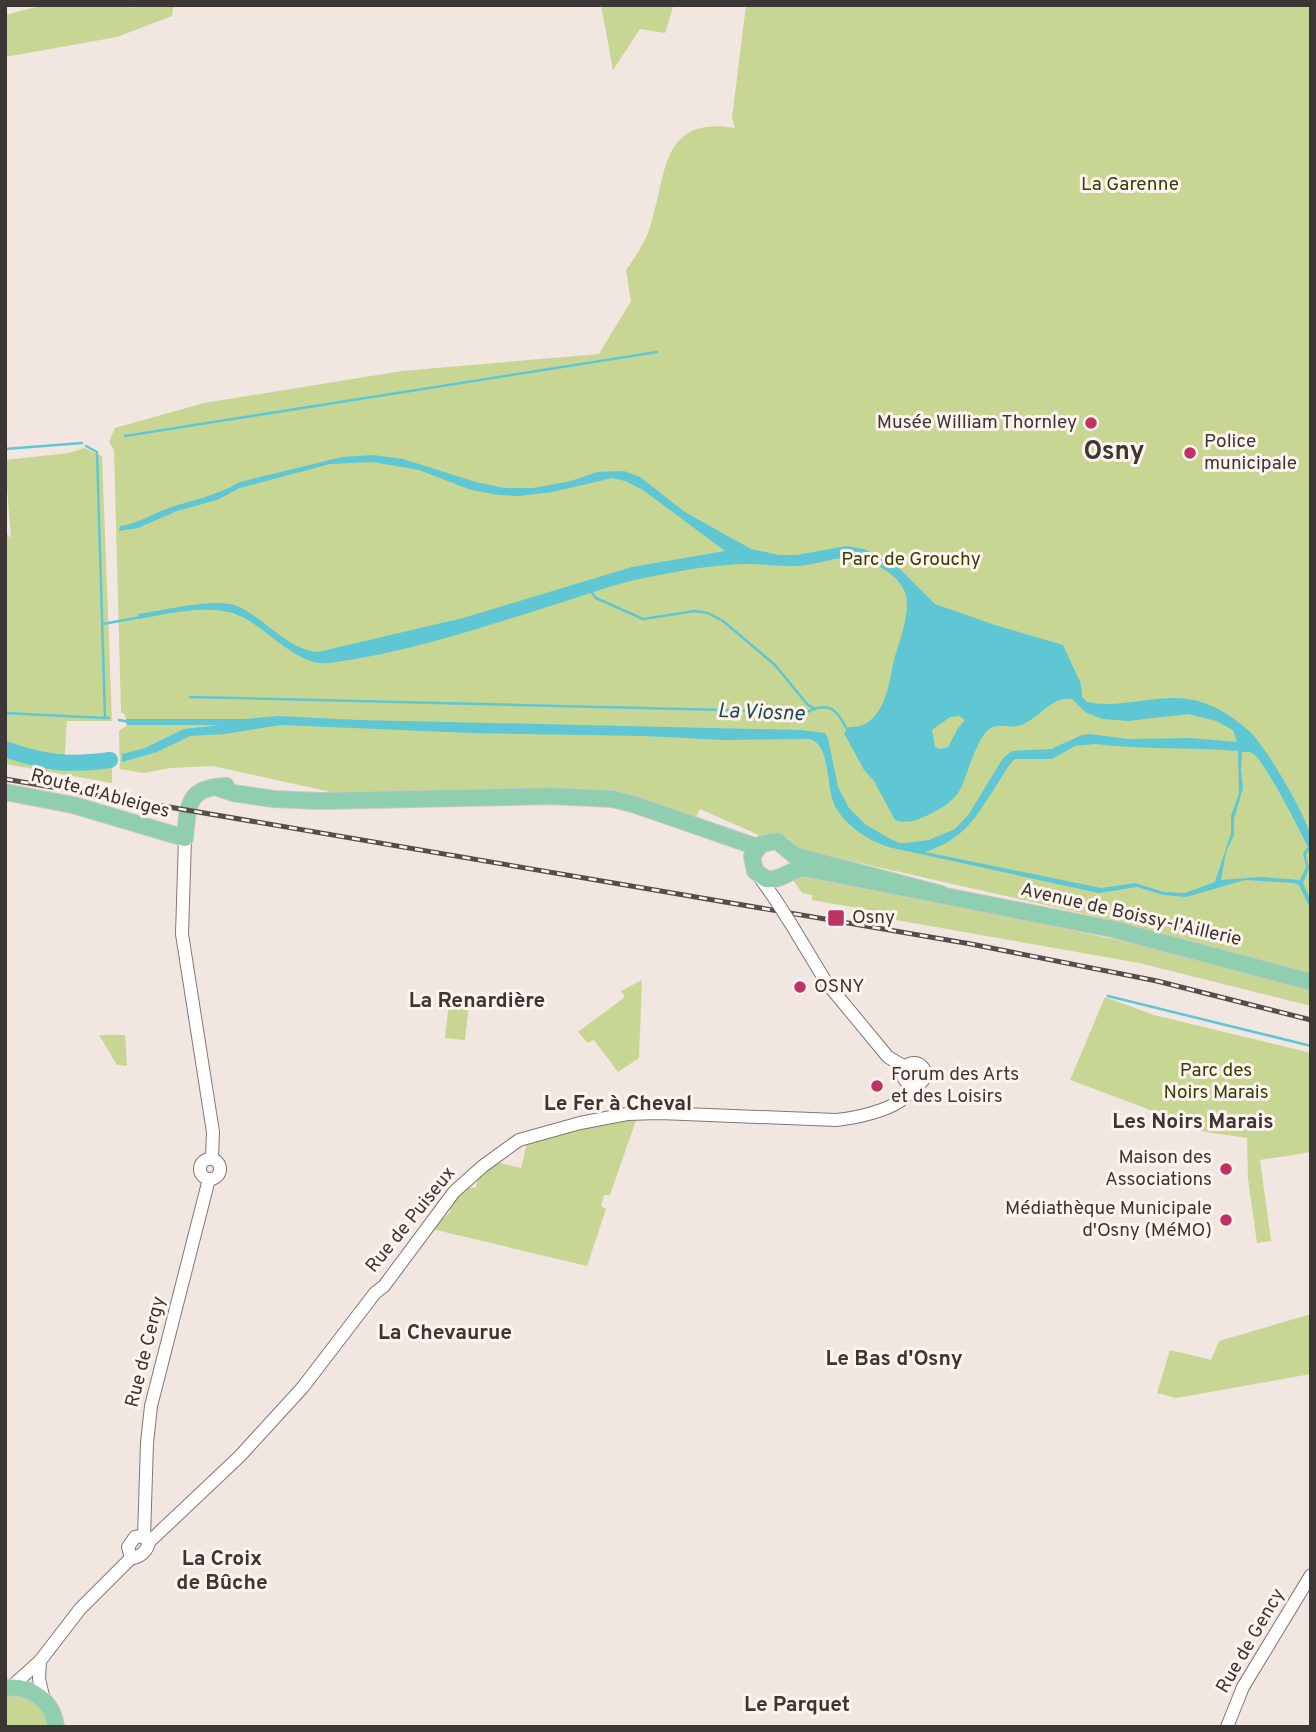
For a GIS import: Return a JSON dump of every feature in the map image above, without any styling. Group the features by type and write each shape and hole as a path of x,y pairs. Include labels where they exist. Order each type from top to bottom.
{"main road":[{"path":"185,838 188,811 194,796 202,789 215,787 233,793 274,799 551,796 612,799 757,847"},
{"name":"Route d'Ableiges","path":"5,792 74,805 185,838"},
{"path":"777,841 804,858 941,894 804,868 766,880 758,875 752,862 757,847 766,842 777,841"},
{"path":"781,876 791,862 789,851"},
{"name":"Avenue de Boissy-l'Aillerie","path":"941,894 1112,929 1311,982"},
{"path":"8,1688 29,1690 44,1700 58,1725"}],"street":[{"name":"Rue de Cergy","path":"147,1539 147,1443 151,1406 209,1179 201,1174 200,1167 205,1160 212,1158 213,1132 182,934 185,838"},
{"path":"758,875 827,982 888,1057 905,1067"},
{"path":"775,899 781,876"},
{"path":"915,1062 924,1069 923,1080 912,1085 906,1082 903,1076 905,1067 915,1062"},
{"name":"Rue de Puiseux","path":"40,1661 80,1609 131,1558 128,1547 131,1541 135,1537 147,1539 240,1456 338,1344 346,1329 384,1286 454,1192 483,1166 519,1140 580,1123 628,1114 853,1119 881,1110 905,1098 911,1092 912,1085"},
{"name":"Rue de Gency","path":"1227,1727 1243,1687 1311,1575"},
{"path":"8,1688 40,1661"},
{"path":"40,1661 39,1679 44,1700"}],"green space":[{"path":"44,5 129,5 130,8 140,5 177,5 173,8 172,16 117,37 5,57 5,15"},
{"path":"601,5 685,5 673,7 665,33 640,29 613,70"},
{"name":"Parc de Grouchy","path":"746,5 1311,5 1311,974 1116,921 798,849 790,839 776,832 761,836 700,809 694,820 624,796 368,794 331,792 213,766 170,768 144,773 120,769 119,731 127,725 125,715 121,712 114,450 109,442 115,428 204,403 402,371 599,354 631,301 626,270 648,233 670,154 679,140 692,131 710,126 735,128 732,118"},
{"path":"84,448 102,456 112,721 67,721 64,764 112,764 112,783 5,764 5,532 11,538 5,460 69,453"},
{"path":"804,872 1163,950 1311,990 1311,1006 1139,963 896,920 880,915 880,912 812,900 812,895 802,893 793,880"},
{"path":"642,980 639,1058 618,1072 594,1040 588,1043 578,1032 625,997 621,991"},
{"name":"Parc des Noirs Marais","path":"1105,997 1154,1015 1311,1053 1311,1152 1260,1160 1271,1241 1257,1243 1248,1179 1247,1138 1201,1131 1178,1124 1161,1114 1070,1080"},
{"path":"449,1001 469,1004 465,1040 445,1038"},
{"path":"99,1035 125,1035 127,1066 117,1065"},
{"path":"613,1120 636,1120 610,1195 604,1195 601,1206 606,1209 587,1266 432,1229 451,1211 449,1208 468,1187 476,1188 477,1178 497,1162 521,1168 527,1143"},
{"path":"1311,1314 1311,1374 1176,1398 1157,1393 1170,1350 1211,1360 1219,1341"},
{"path":"16,1694 38,1705 45,1714 48,1727 5,1727 5,1695"}],"water":[{"path":"373,455 403,459 504,488 533,488 571,481 597,472 624,471 640,477 685,512 751,549 779,555 797,555 846,546 864,549 896,565 935,604 1063,645 1081,684 1082,697 1087,702 1112,704 1176,698 1213,706 1236,720 1256,739 1293,797 1308,827 1311,853 1308,851 1306,856 1309,868 1303,883 1311,901 1311,910 1299,885 1294,883 1245,880 1186,897 1163,895 1137,887 1099,893 888,847 859,832 841,815 833,800 822,750 810,739 723,740 281,725 225,734 190,736 157,752 122,762 122,754 145,748 184,729 221,725 127,725 126,719 245,719 278,716 802,730 825,733 838,787 849,808 865,824 899,843 907,843 929,840 955,829 969,814 1003,758 1012,751 1051,749 1090,734 1129,739 1191,738 1237,742 1233,730 1216,721 1188,714 1128,721 1102,719 1085,712 1072,699 1064,699 1021,725 990,728 980,741 962,786 953,799 938,810 918,819 907,822 895,820 844,733 849,727 868,722 881,707 904,628 906,596 898,580 882,568 853,559 834,559 797,566 721,565 664,574 612,586 438,640 330,663 316,663 303,658 241,616 228,612 194,610 139,619 138,614 203,604 228,604 247,611 296,645 318,652 463,618 632,567 725,551 643,490 625,481 612,478 553,492 519,496 499,495 471,490 419,470 372,462 330,464 240,488 217,500 177,511 138,528 119,531 120,526 240,482 342,457","holes":["959,716 965,720 948,747 935,747 932,730 950,717","1095,744 1238,751 1239,793 1231,816 1231,833 1215,882 1185,893 1164,892 1135,883 1101,888 925,852 949,841 967,827 1015,759 1052,759 1075,746","1242,752 1252,753 1265,768 1290,812 1308,847 1303,853 1306,867 1300,880 1262,877 1221,880 1226,852 1234,835 1234,819 1243,788"]}],"waterway":[{"path":"125,436 657,352"},
{"path":"5,449 82,443"},
{"path":"86,446 97,452 105,718 109,718"},
{"path":"592,593 596,598 643,619 695,611 708,613 723,621 775,665 807,704 815,709"},
{"path":"103,624 141,617"},
{"path":"190,697 807,712 822,707 836,712 847,729"},
{"path":"5,713 105,718"},
{"path":"119,720 129,722"},
{"name":"La Viosne","path":"5,749 57,762 110,760"},
{"path":"1108,996 1311,1046"}],"railway":[{"path":"5,779 971,944 1157,981 1311,1020"}],"place":[{"name":"Musée William Thornley","path":"1091,423"},
{"name":"Police municipale","path":"1190,453"},
{"name":"Osny","path":"836,918"},
{"name":"OSNY","path":"800,987"},
{"name":"Forum des Arts et des Loisirs","path":"877,1086"},
{"name":"Maison des Associations","path":"1226,1169"},
{"name":"Médiathèque Municipale d'Osny (MéMO)","path":"1226,1220"}],"district":[{"name":"Osny","path":"1114,452"},
{"name":"La Renardière","path":"477,1001"},
{"name":"Le Fer à Cheval","path":"618,1104"},
{"name":"Les Noirs Marais","path":"1193,1122"},
{"name":"La Chevaurue","path":"445,1333"},
{"name":"Le Bas d'Osny","path":"894,1359"},
{"name":"La Croix de Bûche","path":"222,1571"},
{"name":"Le Parquet","path":"797,1705"}],"park label":[{"name":"La Garenne","path":"1130,185"}]}
